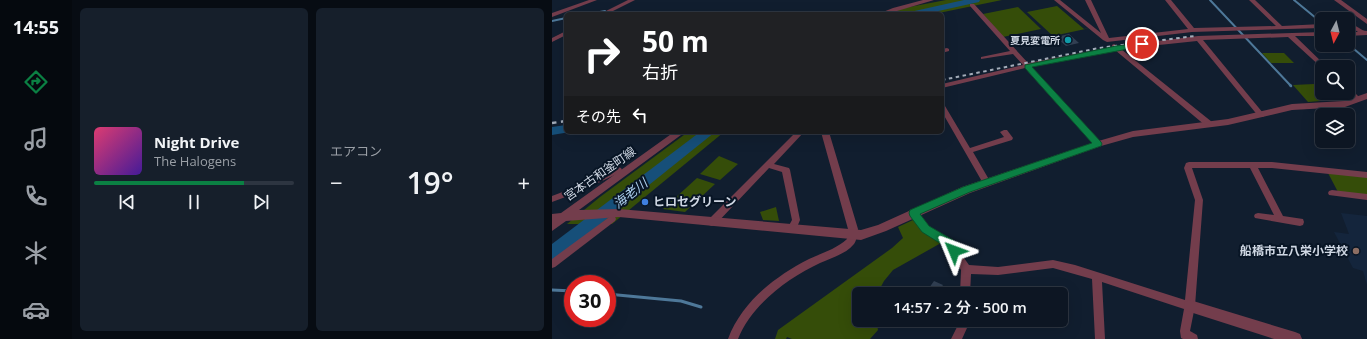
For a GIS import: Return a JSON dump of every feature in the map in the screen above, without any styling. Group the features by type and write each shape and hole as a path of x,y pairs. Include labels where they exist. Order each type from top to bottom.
{"street":[{"path":"580,0 587,3"},
{"path":"552,15 594,0"},
{"path":"607,12 632,0"},
{"path":"886,12 900,7 931,0"},
{"path":"1057,0 1209,124"},
{"path":"1088,0 1107,40"},
{"path":"1168,0 1192,30"},
{"path":"1252,0 1280,27"},
{"path":"1337,0 1367,22"},
{"path":"972,5 1098,144"},
{"path":"1107,40 1192,30 1315,26"},
{"path":"1355,27 1365,33"},
{"path":"1355,34 1365,33"},
{"path":"552,40 564,34"},
{"path":"944,86 1027,66 1116,48 1198,38 1315,34"},
{"path":"1290,35 1317,60"},
{"path":"1198,38 1261,115"},
{"path":"983,58 1014,52"},
{"path":"557,217 594,214 712,222 860,235 874,231 956,194 1098,144 1142,132 1228,122 1292,107 1345,104 1363,98"},
{"path":"944,109 987,183"},
{"path":"968,151 1009,138 1004,132"},
{"name":"宮本古和釜町線","path":"552,226 557,217 677,134"},
{"path":"712,222 798,134"},
{"path":"733,339 741,320 780,282 809,264 848,245 851,241 853,229 826,134"},
{"path":"768,165 786,170 796,220 792,229"},
{"path":"1193,339 1185,334 1190,306 1199,200 1188,168 1189,165 1293,166 1313,170 1367,175"},
{"path":"1253,165 1281,220"},
{"path":"552,199 576,190 618,170"},
{"path":"1332,193 1367,197"},
{"path":"914,213 926,229 949,244 966,270 965,287"},
{"path":"552,264 613,216"},
{"path":"1258,216 1300,222"},
{"path":"966,270 980,272 998,271 1053,264 1097,276 1295,339"},
{"path":"1097,276 1100,339"},
{"path":"956,339 962,327"}],"shaded area":[{"name":"船橋市立八栄小学校","path":"1341,213 1367,216 1367,285 1363,271 1353,268 1334,232 1349,234"}],"green space":[{"path":"946,0 1002,0 944,12 894,12 904,8"},
{"path":"1057,6 1084,29 1090,28 1053,36 1027,12"},
{"path":"1018,7 1041,29 1003,37 983,14"},
{"path":"1262,53 1284,53 1294,63 1271,63"},
{"path":"1314,84 1315,100 1333,100 1308,102 1293,85"},
{"path":"685,134 722,134 612,224 567,224 600,197"},
{"path":"719,156 738,164 720,180 700,174"},
{"path":"1328,173 1367,177 1367,195 1338,192"},
{"path":"697,178 715,184 685,212 663,209"},
{"path":"776,207 779,221 763,220 760,212"},
{"path":"913,220 924,231 941,243 893,270 881,287 852,287 852,327 877,327 878,330 870,339 792,339 787,337 786,339 775,339 778,330 892,248 903,238 898,227"}],"building":[{"name":"夏見変電所","path":"1069,34 1079,43 1066,46 1056,37"},
{"path":"934,281 943,285 942,287 930,287"}],"waterway":[{"name":"海老川","path":"922,12 976,0"},
{"path":"1210,0 1291,86 1290,85"},
{"path":"1294,0 1315,17"},
{"path":"600,12 605,11"},
{"path":"552,21 564,18"},
{"path":"1355,50 1367,60"},
{"path":"552,131 564,129"},
{"name":"海老川","path":"552,253 706,134"},
{"path":"552,290 564,291"},
{"path":"616,295 681,301 701,307"}],"railway":[{"path":"944,80 1099,48 1195,36"},
{"path":"552,123 564,121"}],"place":[{"name":"夏見変電所","path":"1068,40"},
{"name":"ヒロセグリーン","path":"645,202"},
{"name":"船橋市立八栄小学校","path":"1356,251"}],"route":[{"path":"954,251 949,244 926,229 914,213 966,190 1098,144 1027,66 1142,44"}]}
